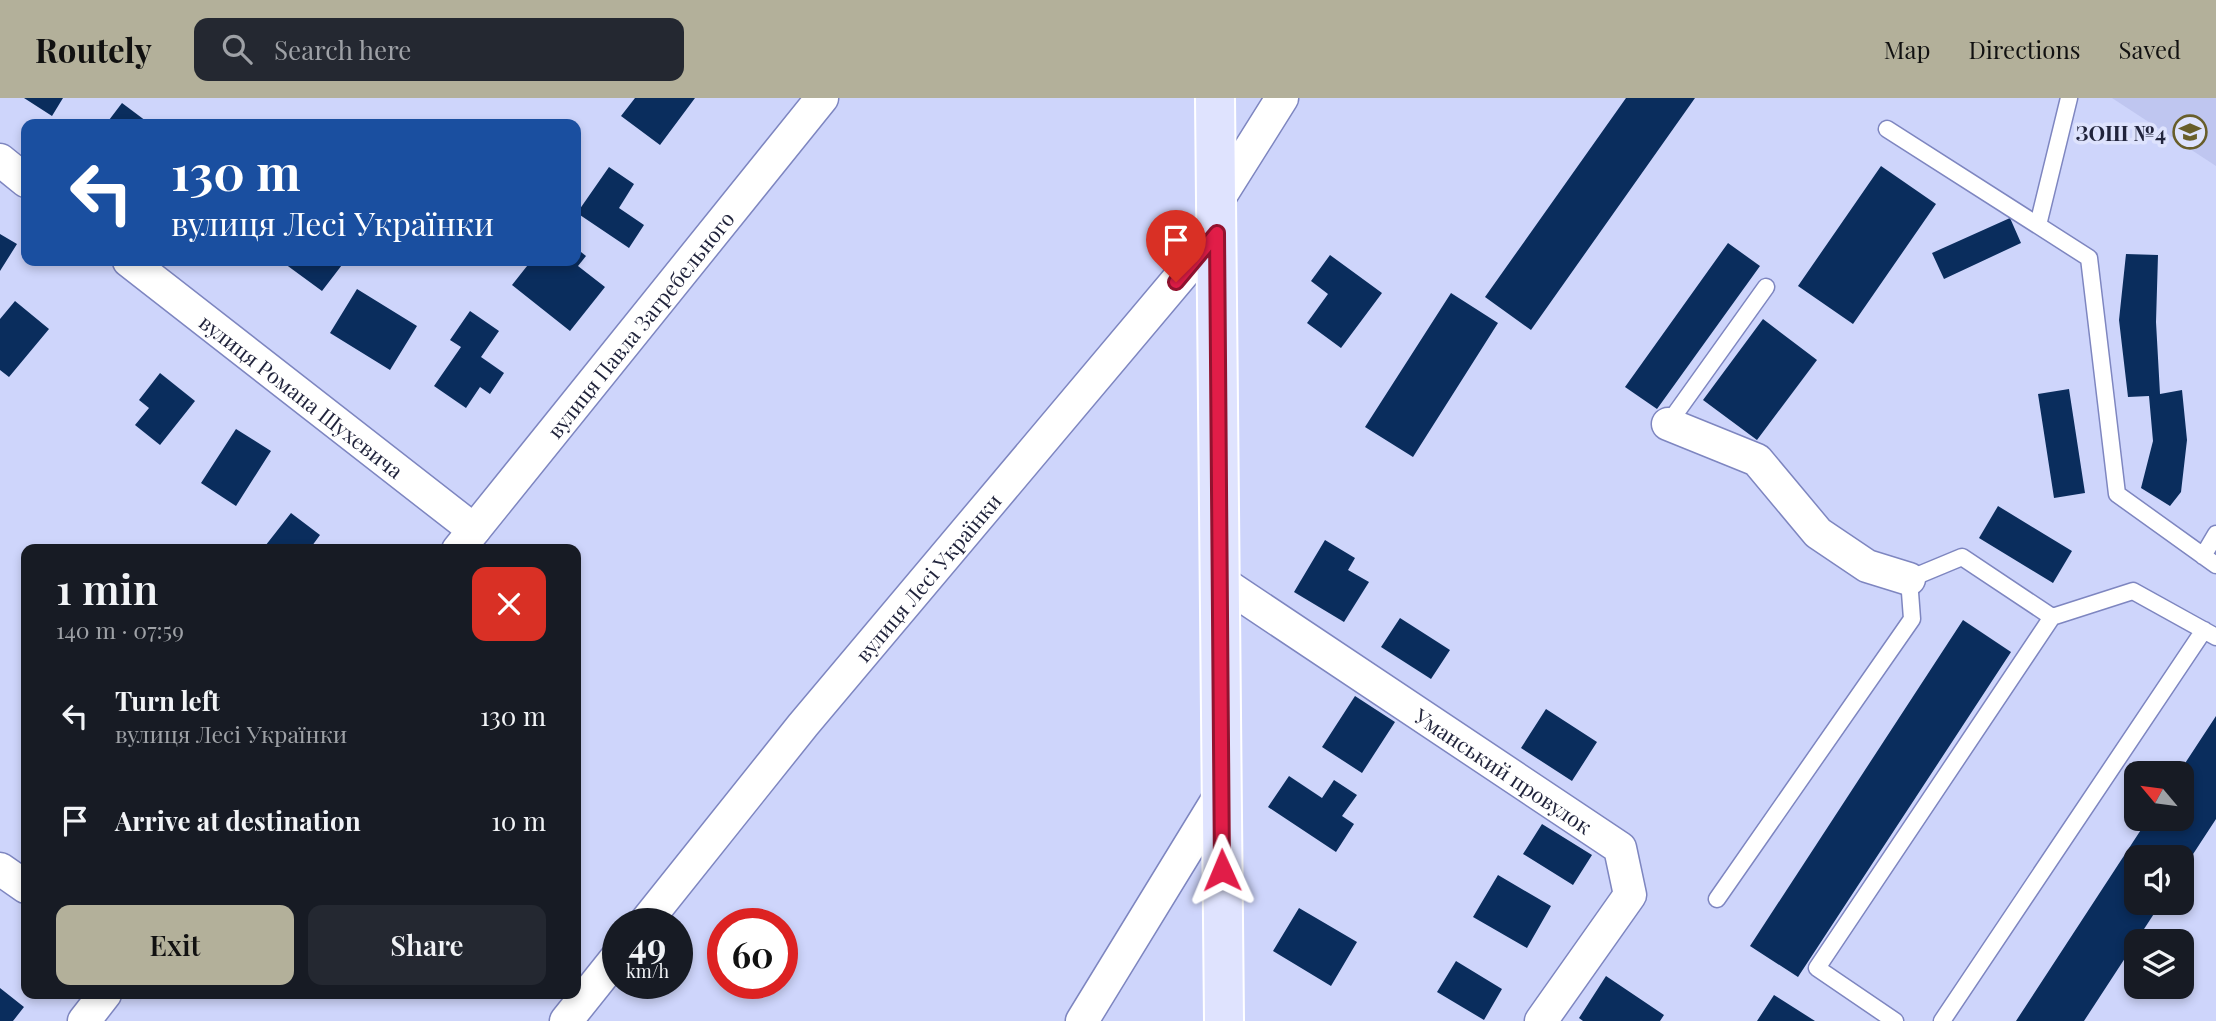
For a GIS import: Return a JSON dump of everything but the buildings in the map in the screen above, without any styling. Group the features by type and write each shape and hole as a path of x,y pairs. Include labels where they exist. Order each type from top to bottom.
{"main road":[{"path":"1211,101 1217,218 1224,1021"}],"street":[{"name":"вулиця Павла Загребельного","path":"466,540 822,98"},
{"name":"вулиця Лесі Українки","path":"657,908 1217,218 1282,98"},
{"path":"0,160 21,177"},
{"name":"вулиця Романа Шухевича","path":"135,266 466,540"},
{"path":"1668,424 1757,460 1818,533 1867,566 1909,579"},
{"name":"Уманський провулок","path":"1220,581 1620,848 1630,895 1541,1021"},
{"path":"1082,1021 1222,794"},
{"path":"0,869 21,884"},
{"path":"566,1021 602,976"},
{"path":"84,1021 101,999"}],"lane":[{"path":"2038,225 2069,98"},
{"path":"1887,129 2089,258 2117,494 2209,560 2216,534"},
{"path":"1668,424 1766,287"},
{"path":"1717,899 1912,619 1909,579 1962,557 2052,617"},
{"path":"1895,1021 1817,968 2052,617 2133,591 2210,634 1942,1021"}],"shaded area":[{"name":"ЗОШ №4","path":"2112,98 2216,98 2216,166"}],"place":[{"name":"ЗОШ №4","path":"2190,132"}],"route":[{"path":"1176,282 1217,233 1222,870"}]}
